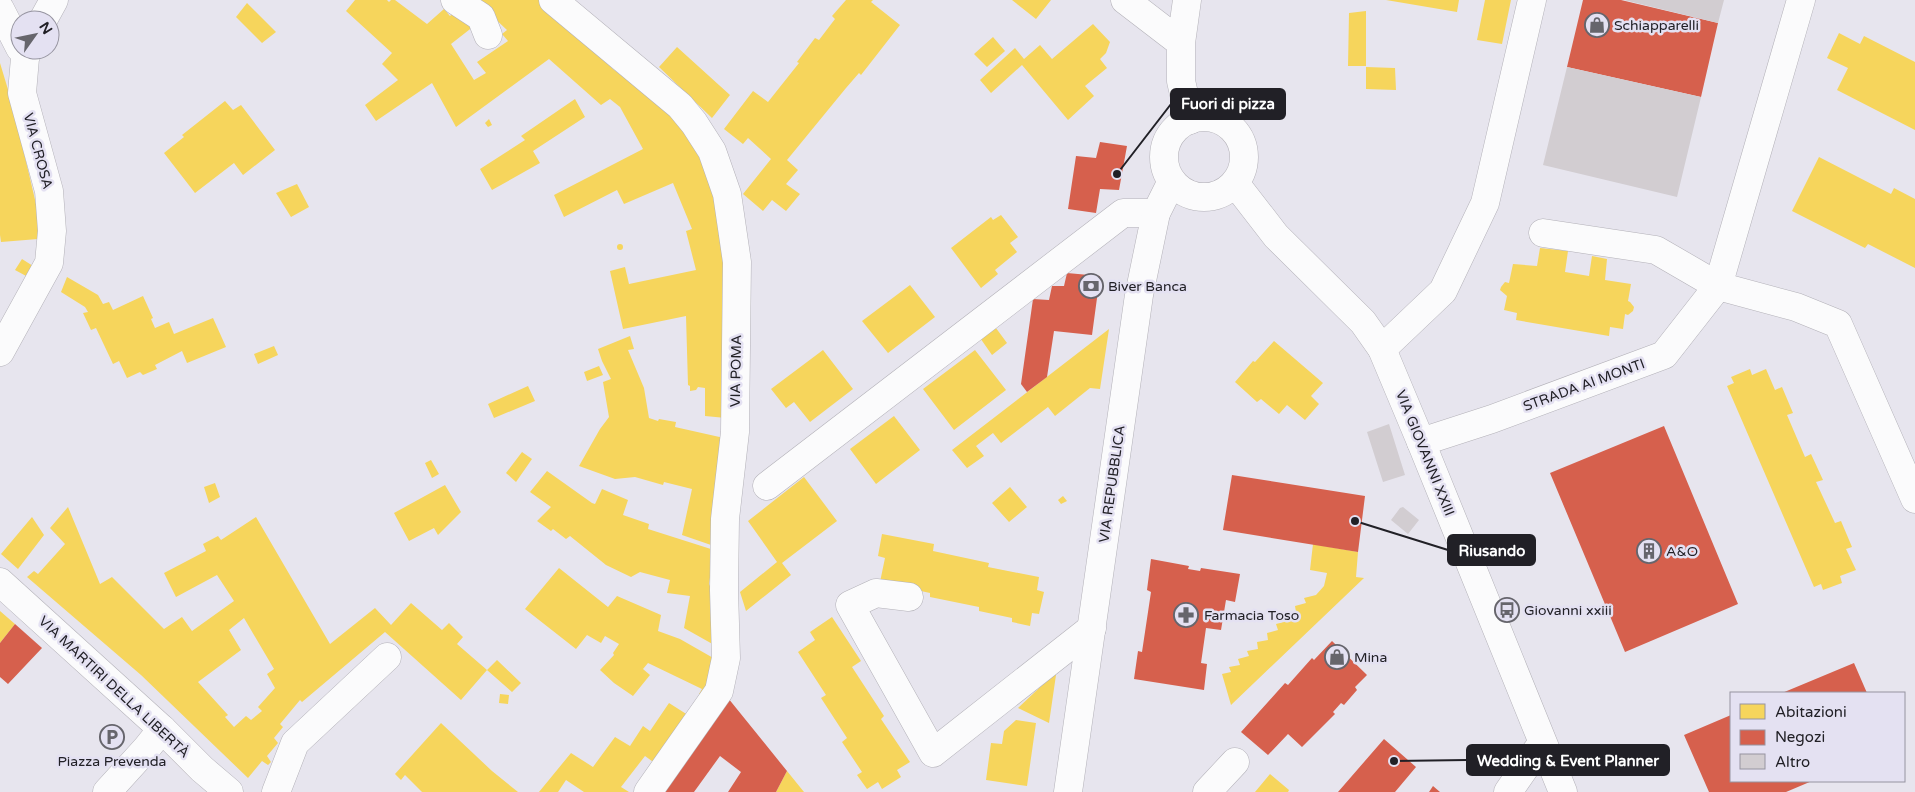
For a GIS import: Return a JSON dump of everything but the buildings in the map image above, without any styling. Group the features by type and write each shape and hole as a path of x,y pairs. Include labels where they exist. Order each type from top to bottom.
{"street":[{"path":"455,0 481,17 488,35"},
{"name":"VIA POMA","path":"554,0 680,106 694,122 712,151 727,194 737,262 735,432 726,519 724,590 726,658 719,691 648,792"},
{"path":"1125,0 1181,43"},
{"path":"1187,0 1181,43 1182,81 1190,120"},
{"path":"1382,349 1443,291 1485,202 1532,0"},
{"name":"STRADA AI MONTI","path":"1421,442 1492,419 1664,355 1718,286 1801,0"},
{"name":"VIA CROSA","path":"0,9 10,28"},
{"name":"VIA CROSA","path":"0,352 49,262 52,230 49,191 22,93 23,60"},
{"path":"1203,117 1216,119 1227,125 1237,134 1242,146 1244,159 1241,172 1235,183 1226,191 1215,196 1203,198 1181,190 1172,182 1165,165 1166,146 1171,135 1179,126 1190,120 1203,117"},
{"name":"VIA REPUBBLICA","path":"1068,792 1139,295 1156,213 1172,182"},
{"name":"VIA GIOVANNI XXIII","path":"1235,183 1276,236 1363,322 1382,349 1563,792"},
{"path":"767,486 1123,214 1156,213"},
{"path":"1543,233 1656,250 1718,286 1796,306 1838,324 1915,499"},
{"name":"VIA MARTIRI DELLA LIBERTÀ","path":"0,582 229,792"},
{"path":"909,597 876,593 850,605 933,753 1092,628"},
{"path":"276,792 287,738 387,657"},
{"path":"107,792 162,729"},
{"path":"1508,792 1542,742"},
{"path":"1207,792 1235,762"}],"place":[{"name":"Schiapparelli","path":"1597,25"},
{"name":"Fuori di pizza","path":"1117,174"},
{"name":"Biver Banca","path":"1091,286"},
{"name":"Riusando","path":"1355,521"},
{"name":"A&O","path":"1649,551"},
{"name":"Giovanni xxiii","path":"1507,610"},
{"name":"Farmacia Toso","path":"1186,615"},
{"name":"Mina","path":"1337,657"},
{"name":"Piazza Prevenda","path":"112,737"},
{"name":"Wedding & Event Planner","path":"1394,761"}]}
